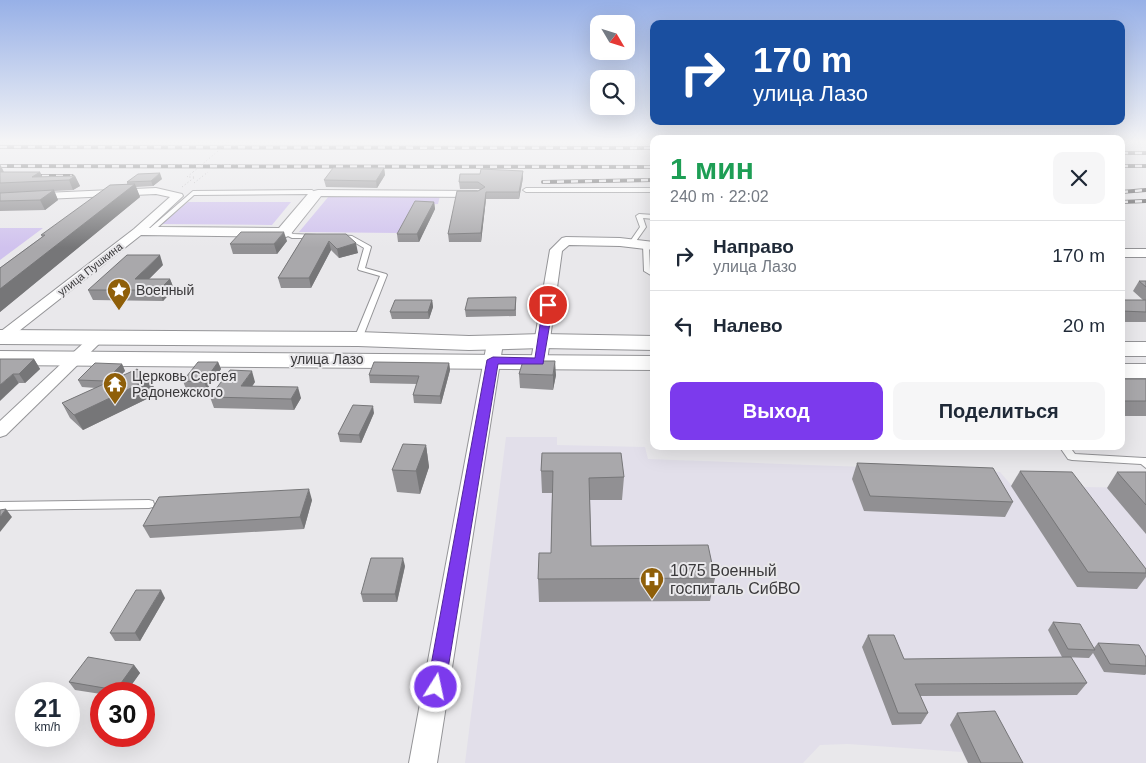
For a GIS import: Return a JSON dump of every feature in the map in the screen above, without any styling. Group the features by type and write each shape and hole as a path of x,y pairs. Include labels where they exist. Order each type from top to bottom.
{"street":[{"name":"улица Пушкина","path":"0,198 156,191 178,196 1,343"},
{"path":"138,231 283,232 318,193 479,194"},
{"path":"650,245 566,242 556,250 541,351 650,343"},
{"path":"1125,253 1146,253"},
{"path":"0,431 97,338"},
{"path":"1,343 97,338 358,339 494,352 423,763"},
{"name":"улица Лазо","path":"1,343 76,358 541,351 650,363"},
{"path":"1125,349 1146,349"},
{"path":"1125,371 1146,371"}],"lane":[{"path":"526,190 650,190"},
{"path":"283,232 312,192 193,193 152,229 283,232 292,236 321,236"},
{"path":"632,243 642,227 639,216 650,217"},
{"path":"331,236 350,236 368,247 361,269 384,275 358,339"},
{"path":"650,245 647,271 650,273"},
{"path":"1067,450 1072,458 1144,462 1146,464"},
{"path":"0,506 149,504"}],"path":[{"path":"187,177 194,177 188,182"}],"shaded area":[{"path":"329,196 440,196 438,204 414,205 399,233 299,232"},
{"path":"188,202 291,202 272,225 162,224"},
{"path":"0,228 43,228 0,260"},
{"name":"1075 Военный госпиталь СибВО","path":"506,437 557,437 557,445 645,447 648,459 1000,472 1012,486 1146,488 1146,763 968,763 962,752 848,744 820,745 803,763 465,763"}],"building":[{"path":"0,177 74,177 69,180 0,183"},
{"path":"134,177 156,177 151,181 127,182"},
{"path":"327,177 379,177 376,181 324,180"},
{"path":"460,177 522,177 519,192 486,192 481,233 448,234 457,191 478,191 485,187 478,182 459,182"},
{"path":"135,184 0,289 0,268 45,235 41,235 110,185"},
{"path":"54,190 40,200 0,201 0,193"},
{"path":"415,201 434,202 417,234 397,234"},
{"path":"241,232 284,232 274,244 230,244"},
{"path":"305,234 346,234 356,243 337,249 329,241 309,278 278,278"},
{"path":"127,255 160,255 135,279 170,279 159,290 88,290"},
{"path":"1139,281 1146,281 1146,287"},
{"path":"516,297 515,310 465,310 468,298"},
{"path":"395,300 432,300 428,312 390,312"},
{"path":"1125,300 1146,300 1146,312 1125,311"},
{"path":"0,359 34,359 19,374 13,374 0,385"},
{"path":"523,361 555,361 553,375 519,374"},
{"path":"198,362 218,362 204,382 183,381"},
{"path":"374,362 449,363 440,396 413,395 419,376 369,375"},
{"path":"95,363 122,364 105,381 78,380"},
{"path":"137,369 150,379 74,415 62,403"},
{"path":"230,370 252,371 241,386 298,387 291,399 210,397"},
{"path":"1125,379 1146,379 1146,401 1125,401"},
{"path":"353,405 373,406 359,435 338,434"},
{"path":"403,444 426,445 416,471 392,470"},
{"path":"542,453 621,453 624,477 589,478 591,546 708,545 715,578 538,579 539,553 551,553 553,471 541,471"},
{"path":"857,463 993,468 1013,502 870,496"},
{"path":"1020,471 1072,472 1146,569 1146,573 1088,572"},
{"path":"1117,472 1146,472 1146,505"},
{"path":"309,489 300,517 143,526 159,497"},
{"path":"6,509 0,517 0,510"},
{"path":"371,558 403,558 395,594 361,594"},
{"path":"136,590 161,590 135,633 110,633"},
{"path":"1053,622 1080,624 1095,650 1068,649"},
{"path":"868,635 894,635 904,659 1071,657 1087,683 915,684 928,713 898,713"},
{"path":"1098,643 1139,645 1146,657 1146,666 1110,664"},
{"path":"88,657 134,665 122,682 90,682 90,686 80,684 80,682 69,682"},
{"path":"995,711 1023,763 981,763 957,713"}],"railway":[{"path":"543,182 650,180"},
{"path":"1125,192 1146,190"},
{"path":"1125,202 1146,201"}],"place":[{"name":"Военный","path":"119,311"},
{"name":"Церковь Сергея Радонежского","path":"115,405"},
{"name":"1075 Военный госпиталь СибВО","path":"652,600"}],"route":[{"path":"436,687 493,360 540,361 548,305"}]}
